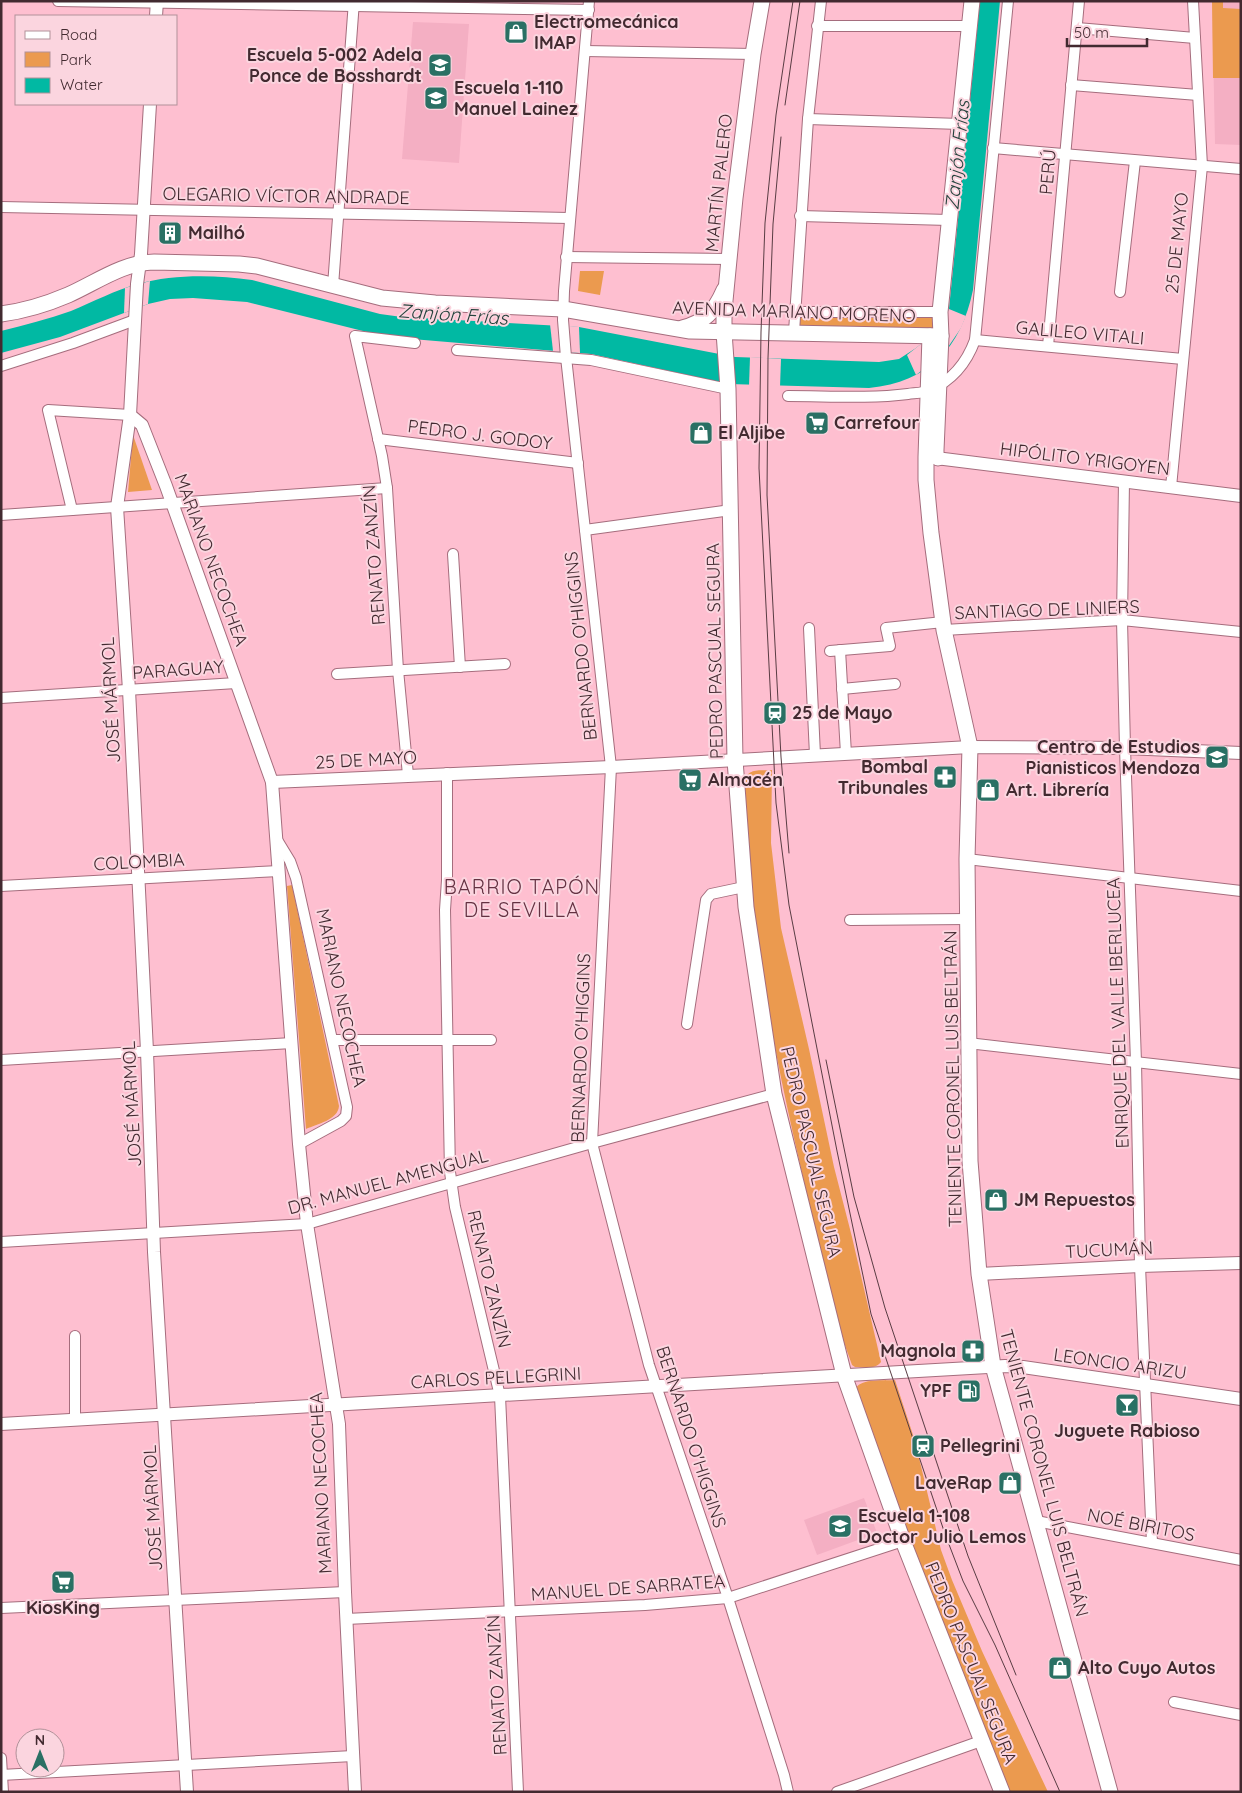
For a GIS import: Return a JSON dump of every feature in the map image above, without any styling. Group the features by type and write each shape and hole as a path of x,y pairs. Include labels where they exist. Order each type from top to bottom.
{"main road":[{"name":"MARTÍN PALERO","path":"727,375 724,332 729,259 753,54 762,1"},
{"path":"933,389 936,336 972,1"},
{"name":"AVENIDA MARIANO MORENO","path":"1,314 43,304 66,296 126,268 154,262 239,264 274,270 382,298 563,309 678,329 724,332 936,336"},
{"path":"678,329 700,322 709,316 722,295 727,282"},
{"name":"TENIENTE CORONEL LUIS BELTRÁN","path":"936,336 930,353 933,389 931,458 926,480 931,533 944,626 970,747 968,1043 970,1161 978,1274 994,1366 1110,1792"},
{"name":"PEDRO PASCUAL SEGURA","path":"727,375 735,760 744,887 774,1094 844,1375 903,1541 1002,1792"}],"street":[{"path":"58,1 589,5"},
{"path":"794,332 800,216 817,26 821,1"},
{"path":"788,396 890,396 933,389 962,366 970,354 975,340 1008,1"},
{"name":"PERÚ","path":"1048,346 1079,1"},
{"name":"25 DE MAYO","path":"1171,487 1202,166 1193,1"},
{"path":"156,2 156,15"},
{"path":"333,286 354,4"},
{"name":"BERNARDO O'HIGGINS","path":"589,5 569,218 563,309 564,339 611,767 592,1143 649,1365 728,1598 788,1792"},
{"path":"817,26 970,26"},
{"path":"1077,28 1195,38"},
{"path":"585,51 753,54"},
{"path":"1071,85 1198,95"},
{"path":"72,510 48,410 130,415 150,105"},
{"path":"808,119 960,124"},
{"path":"993,148 1241,169"},
{"path":"1120,292 1135,160"},
{"name":"OLEGARIO VÍCTOR ANDRADE","path":"1,207 569,218"},
{"path":"800,216 949,220"},
{"path":"566,257 729,259"},
{"path":"1,366 73,343 136,302"},
{"path":"795,312 940,312"},
{"name":"RENATO ZANZÍN","path":"408,775 398,670 387,488 355,336 415,343"},
{"name":"GALILEO VITALI","path":"975,340 1183,359"},
{"path":"457,350 566,354 591,360 727,375"},
{"name":"MARIANO NECOCHEA","path":"130,415 142,425 172,503 272,782 299,1144 307,1224 339,1424 355,1792"},
{"name":"JOSÉ MÁRMOL","path":"130,415 117,507 129,690 162,1392 165,1415 187,1792"},
{"name":"PEDRO J. GODOY","path":"378,439 578,463"},
{"name":"HIPÓLITO YRIGOYEN","path":"931,458 1241,496"},
{"name":"ENRIQUE DEL VALLE IBERLUCEA","path":"1124,481 1122,620 1125,748 1136,1062 1140,1266 1152,1543"},
{"path":"1,515 387,488"},
{"path":"585,530 731,510"},
{"path":"453,554 460,667"},
{"name":"SANTIAGO DE LINIERS","path":"842,689 835,650 890,646 886,628 1122,620 1241,632"},
{"path":"809,628 815,755"},
{"path":"336,674 504,664"},
{"name":"PARAGUAY","path":"1,698 236,683"},
{"path":"846,754 842,689 894,684"},
{"name":"25 DE MAYO","path":"272,782 611,767 970,747 1125,748 1241,753"},
{"name":"RENATO ZANZÍN","path":"447,773 447,880 445,910 451,1183 500,1396 518,1792"},
{"name":"MARIANO NECOCHEA","path":"276,838 290,861 296,878 333,1040 347,1113 334,1126 299,1144"},
{"path":"968,859 1241,891"},
{"name":"COLOMBIA","path":"1,886 279,871"},
{"path":"687,1024 706,900 711,894 744,887"},
{"path":"850,920 968,919"},
{"path":"333,1040 491,1040"},
{"path":"1,1060 292,1043"},
{"path":"968,1043 1241,1074"},
{"name":"DR. MANUEL AMENGUAL","path":"1,1242 307,1224 592,1143 774,1094"},
{"name":"TUCUMÁN","path":"978,1274 1241,1263"},
{"path":"75,1336 75,1420"},
{"name":"CARLOS PELLEGRINI","path":"1,1424 994,1366"},
{"name":"LEONCIO ARIZU","path":"994,1366 1014,1366 1241,1400"},
{"name":"NOÉ BIRITOS","path":"1036,1521 1241,1560"},
{"name":"MANUEL DE SARRATEA","path":"346,1619 645,1605 728,1598 903,1541"},
{"path":"1,1608 345,1592"},
{"path":"1174,1702 1241,1715"},
{"path":"836,1792 981,1742"},
{"path":"2,1775 353,1756"},
{"path":"1,1758 3,1792"}],"shaded area":[{"path":"1212,1 1241,1 1241,145 1215,144"},
{"path":"413,22 469,24 459,163 402,159"},
{"name":"Escuela 1-108 Doctor Julio Lemos","path":"864,1498 877,1533 817,1555 804,1520"}],"green space":[{"path":"1212,1 1223,1 1223,8 1241,9 1241,78 1213,78"},
{"path":"580,271 604,271 600,295 578,291"},
{"path":"795,312 940,312 941,336 794,332"},
{"path":"133,435 152,490 128,492"},
{"path":"772,770 771,843 781,928 834,1167 881,1362 873,1367 855,1367 852,1365 842,1337 792,1129 762,971 750,884 742,783 751,772"},
{"path":"292,885 339,1106 338,1111 331,1118 306,1129 287,886"},
{"path":"895,1380 915,1441 941,1550 952,1580 982,1651 1048,1792 1010,1792 925,1582 856,1388 868,1381"}],"water":[{"path":"980,1 1000,1 973,290 968,311 951,345 925,370 909,378 869,388 729,384 591,354 379,335 247,302 193,298 170,299 148,304 60,337 1,353 1,331 71,311 138,284 166,278 209,276 252,280 380,314 402,317 579,327 735,357 879,362 899,359 926,340 945,317 949,309"}],"pier":[{"path":"150,281 148,304 124,313 125,288"},
{"path":"949,309 966,316 961,328 944,353 916,375 907,355 926,340 945,317"},
{"path":"550,324 579,327 580,353 553,351"},
{"path":"750,357 781,359 780,387 749,386"}],"tram line":[{"path":"793,1 776,115 765,223 759,468 776,803 789,905 871,1314 945,1534 963,1581 995,1645 1060,1792"},
{"path":"785,105 800,1"},
{"path":"781,137 773,224 768,358 767,495 781,757 789,853"},
{"path":"826,1060 854,1197 885,1308 968,1556 1016,1675"}],"place":[{"name":"Electromecánica IMAP","path":"516,32"},
{"name":"Escuela 5-002 Adela Ponce de Bosshardt","path":"440,65"},
{"name":"Escuela 1-110 Manuel Lainez","path":"436,98"},
{"name":"Mailhó","path":"170,233"},
{"name":"Carrefour","path":"817,423"},
{"name":"El Aljibe","path":"701,433"},
{"name":"25 de Mayo","path":"775,713"},
{"name":"Centro de Estudios Pianisticos Mendoza","path":"1217,757"},
{"name":"Bombal Tribunales","path":"945,777"},
{"name":"Almacén","path":"690,780"},
{"name":"Art. Librería","path":"988,790"},
{"name":"JM Repuestos","path":"996,1200"},
{"name":"Magnola","path":"973,1351"},
{"name":"YPF","path":"969,1391"},
{"name":"Juguete Rabioso","path":"1127,1405"},
{"name":"Pellegrini","path":"923,1446"},
{"name":"LaveRap","path":"1010,1483"},
{"name":"Escuela 1-108 Doctor Julio Lemos","path":"840,1526"},
{"name":"KiosKing","path":"63,1582"},
{"name":"Alto Cuyo Autos","path":"1060,1668"}],"district":[{"name":"BARRIO TAPÓN DE SEVILLA","path":"522,898"}],"water label":[{"name":"Zanjón Frías","path":"957,155"},
{"name":"Zanjón Frías","path":"453,314"}]}
